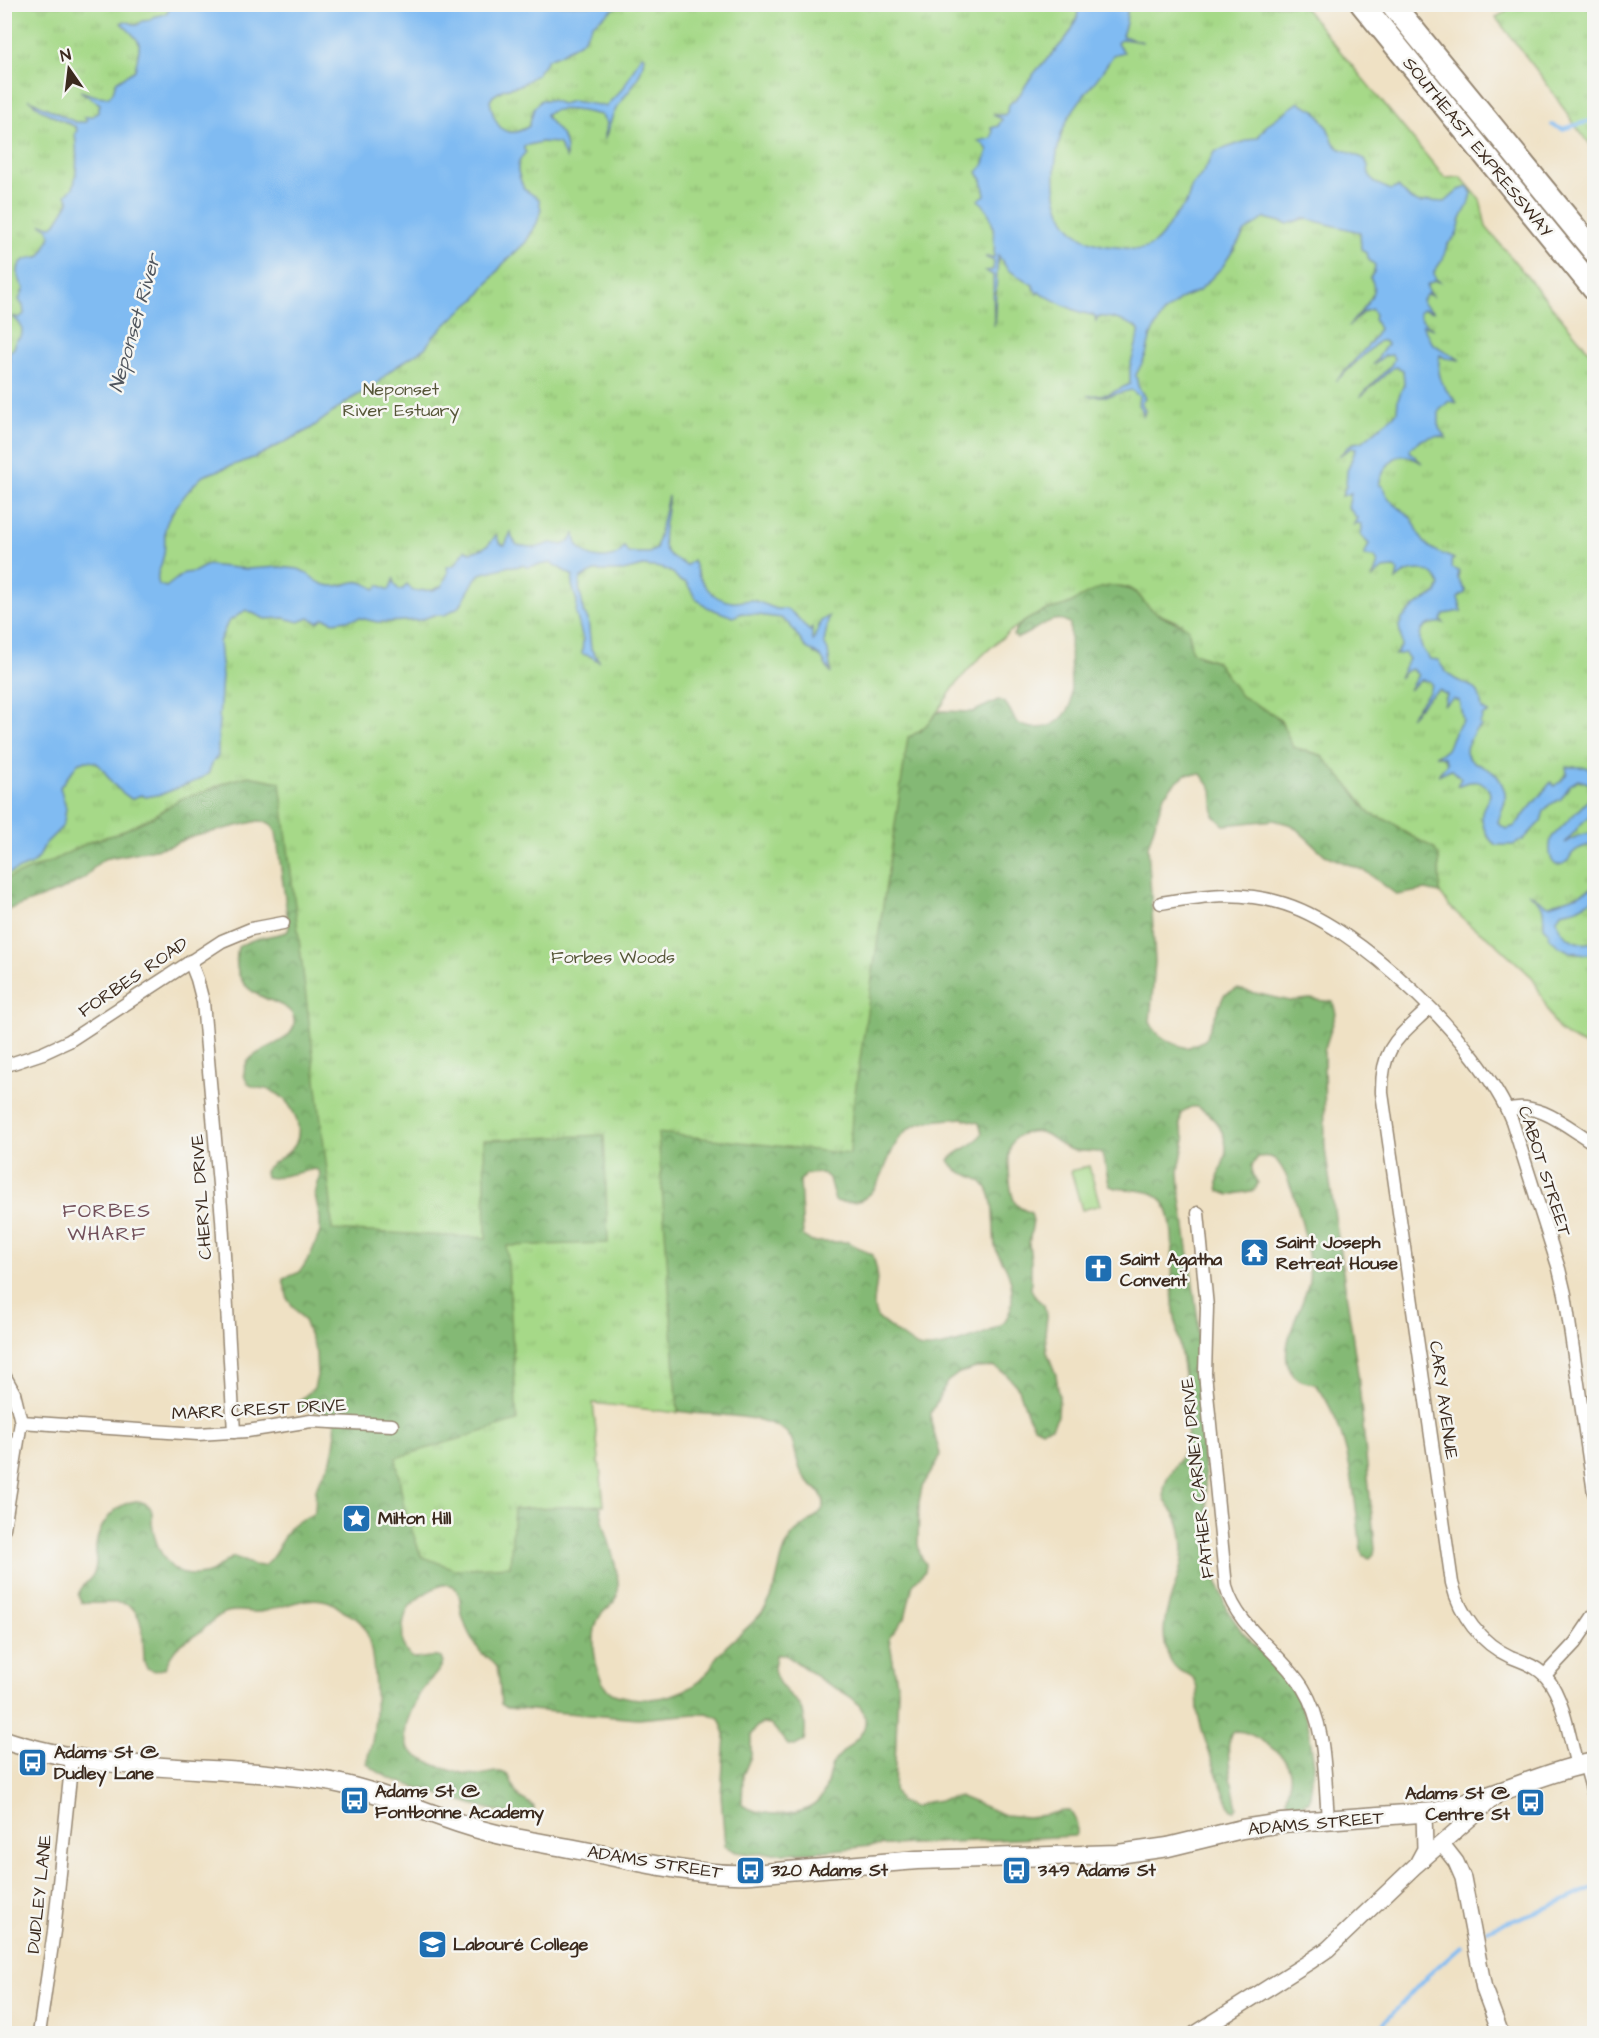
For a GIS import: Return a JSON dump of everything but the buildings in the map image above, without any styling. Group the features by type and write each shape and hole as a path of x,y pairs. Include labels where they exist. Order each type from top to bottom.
{"highway":[{"name":"SOUTHEAST EXPRESSWAY","path":"1362,4 1594,289"},
{"path":"1376,4 1594,271"},
{"path":"1392,4 1594,251"},
{"name":"SOUTHEAST EXPRESSWAY","path":"1405,4 1594,236"}],"main road":[{"name":"ADAMS STREET","path":"4,1740 42,1752 72,1758 294,1776 332,1782 376,1794 485,1831 685,1870 724,1875 927,1860 1122,1853 1167,1847 1255,1827 1328,1818 1424,1814 1455,1807 1586,1764"}],"street":[{"name":"CABOT STREET","path":"1161,903 1232,894 1268,899 1298,908 1362,947 1394,974 1458,1039 1486,1073 1507,1110 1562,1282 1594,1492"},
{"name":"FORBES ROAD","path":"4,1066 43,1053 69,1041 222,941 241,933 283,923"},
{"name":"CHERYL DRIVE","path":"190,961 198,979 203,1002 222,1219 234,1432"},
{"name":"CARY AVENUE","path":"1429,1008 1388,1050 1383,1065 1382,1093 1452,1583 1461,1608 1477,1632 1500,1651 1530,1664 1545,1675"},
{"path":"1507,1110 1519,1107 1534,1109 1594,1143"},
{"name":"FATHER CARNEY DRIVE","path":"1198,1212 1207,1307 1205,1373 1226,1587 1237,1611 1293,1675 1316,1715 1322,1741 1328,1818"},
{"path":"4,1375 14,1393 21,1422 4,1528"},
{"name":"MARR CREST DRIVE","path":"21,1422 186,1434 234,1432 310,1421 392,1425"},
{"path":"1594,1615 1575,1643 1545,1675 1586,1764 1594,1796"},
{"name":"DUDLEY LANE","path":"39,2034 54,1931 72,1758"},
{"path":"1195,2034 1319,1955 1486,1803 1507,1790"},
{"path":"1414,1867 1425,1849 1424,1814"},
{"path":"1442,1844 1456,1862 1463,1878 1484,1989 1501,2034"}],"green space":[{"name":"Neponset River Estuary","path":"5,5 1302,5 1445,178 1461,177 1480,199 1486,227 1594,357 1594,1050 1561,1032 1554,1023 1533,978 1491,939 1471,926 1450,907 1440,893 1439,856 1434,848 1406,833 1392,822 1370,814 1355,793 1321,755 1293,747 1281,721 1275,715 1241,696 1216,661 1194,653 1191,649 1189,629 1153,611 1134,590 1118,586 1096,589 1067,605 1044,611 1019,625 988,650 962,677 932,719 908,737 852,1113 850,1154 658,1133 678,1413 593,1403 604,1505 514,1509 510,1566 454,1569 421,1556 404,1507 396,1458 517,1421 507,1246 608,1243 604,1135 484,1140 486,1238 332,1230 331,1203 280,782 249,776 229,781 180,799 152,817 116,834 91,841 52,861 5,879"},
{"path":"1514,5 1594,5 1594,149 1496,18"},
{"name":"Forbes Woods","path":"1105,586 1135,592 1157,613 1189,629 1190,642 1200,656 1216,661 1236,688 1251,702 1275,715 1301,750 1321,755 1355,793 1364,807 1434,847 1439,856 1440,893 1425,890 1397,895 1365,871 1325,855 1292,825 1274,820 1224,825 1214,816 1212,789 1201,774 1186,774 1164,795 1148,846 1155,962 1150,1022 1156,1032 1170,1042 1187,1048 1205,1040 1224,995 1237,989 1290,1001 1310,999 1333,1002 1336,1014 1324,1051 1325,1149 1358,1374 1375,1548 1370,1558 1364,1556 1361,1550 1353,1485 1337,1422 1316,1384 1298,1379 1290,1370 1287,1358 1291,1331 1309,1280 1305,1236 1289,1183 1276,1160 1270,1157 1258,1157 1252,1165 1252,1174 1258,1183 1255,1190 1230,1195 1219,1191 1218,1179 1226,1153 1221,1130 1210,1116 1195,1107 1188,1108 1181,1113 1180,1125 1185,1139 1179,1170 1180,1191 1198,1320 1197,1373 1214,1571 1226,1608 1242,1632 1283,1676 1298,1700 1308,1723 1314,1765 1309,1801 1297,1805 1286,1800 1290,1776 1285,1760 1259,1739 1250,1734 1236,1732 1231,1735 1229,1741 1230,1771 1237,1808 1234,1811 1231,1809 1213,1765 1199,1719 1196,1683 1192,1676 1175,1667 1167,1651 1165,1621 1180,1570 1183,1548 1179,1524 1175,1514 1168,1506 1164,1488 1186,1442 1187,1407 1172,1291 1171,1225 1164,1203 1159,1197 1147,1192 1110,1186 1101,1153 1069,1149 1035,1131 1020,1135 1012,1142 1009,1175 1016,1204 1031,1213 1033,1221 1029,1244 1031,1289 1044,1305 1047,1317 1045,1333 1047,1352 1056,1375 1059,1396 1058,1416 1052,1427 1042,1430 1034,1426 1028,1416 1019,1389 1006,1374 995,1367 976,1368 959,1373 947,1382 931,1413 931,1422 940,1454 922,1487 919,1502 918,1544 920,1555 926,1564 925,1571 913,1584 905,1618 889,1638 898,1689 894,1789 900,1802 913,1807 927,1802 961,1797 1005,1815 1027,1817 1070,1811 1077,1823 1075,1836 871,1846 813,1852 752,1854 736,1852 725,1846 721,1796 725,1734 719,1718 707,1713 638,1719 507,1708 501,1704 496,1667 480,1651 470,1635 463,1618 459,1595 451,1585 440,1586 427,1592 411,1605 406,1614 403,1641 410,1656 417,1659 437,1657 441,1658 443,1663 423,1688 414,1705 406,1725 406,1743 409,1749 431,1764 460,1773 477,1775 505,1773 516,1794 534,1807 534,1815 527,1819 401,1782 383,1775 367,1763 375,1711 371,1650 362,1624 332,1603 314,1599 260,1612 224,1613 178,1647 165,1668 155,1671 147,1668 144,1662 141,1626 135,1610 120,1603 82,1603 78,1595 94,1573 97,1538 109,1517 128,1503 138,1501 149,1506 159,1549 171,1567 181,1573 191,1575 208,1573 234,1557 253,1565 264,1566 272,1558 290,1527 314,1513 317,1486 329,1465 334,1447 334,1419 324,1412 300,1407 299,1401 314,1388 317,1376 316,1353 304,1320 288,1300 283,1279 300,1272 320,1232 320,1218 315,1195 320,1175 315,1169 273,1178 266,1177 267,1168 295,1145 298,1138 297,1121 285,1100 272,1091 250,1085 244,1075 246,1064 252,1057 288,1036 293,1028 294,1019 290,1011 249,989 241,980 237,966 238,947 256,939 287,932 289,928 276,832 269,823 258,821 187,838 170,846 104,859 85,878 62,890 5,911 5,875 72,847 116,834 152,817 180,799 249,776 281,782 908,736 921,731 934,715 941,711 973,712 998,700 1007,706 1020,724 1033,728 1045,727 1060,720 1071,705 1070,624 1064,620 1051,621 1017,638 1013,635 1024,622 1035,615 1068,604","holes":["962,1118 979,1123 982,1133 975,1142 949,1160 957,1170 983,1183 990,1194 995,1246 1011,1282 1011,1308 1001,1324 979,1336 937,1347 918,1347 877,1317 874,1307 877,1271 873,1255 848,1242 812,1242 803,1236 800,1181 805,1174 823,1173 829,1178 835,1201 851,1203 864,1199 879,1180 896,1143 910,1128 923,1123","594,1401 739,1416 773,1424 782,1429 791,1439 801,1471 824,1500 820,1513 796,1532 788,1543 771,1598 761,1614 718,1655 708,1672 699,1681 672,1695 641,1699 612,1693 603,1682 596,1663 594,1642 597,1623 600,1616 616,1599 618,1582 601,1511 590,1403","784,1654 821,1680 854,1699 865,1718 865,1725 859,1737 832,1766 822,1796 807,1809 785,1814 761,1812 742,1805 743,1775 751,1756 751,1736 757,1726 763,1723 771,1724 788,1745 795,1746 804,1741 803,1714 777,1679 774,1669 776,1655"]},
{"path":"1089,1166 1100,1205 1082,1210 1071,1171"}],"water":[{"name":"Neponset River","path":"173,5 619,5 593,24 582,41 548,59 537,74 521,85 504,89 493,96 490,101 494,117 502,128 513,132 529,126 534,108 541,100 551,100 562,104 572,101 606,106 624,87 641,55 644,56 638,78 616,109 604,140 607,123 601,115 565,110 551,111 546,114 564,140 566,158 558,143 541,142 524,146 526,152 518,165 524,189 539,199 541,210 537,223 526,242 503,264 476,299 433,337 425,348 310,429 256,457 203,476 192,487 180,501 167,524 164,555 158,575 159,585 166,587 184,573 194,572 207,565 247,569 279,567 298,569 330,586 360,582 376,589 379,585 389,590 394,578 394,584 399,590 407,584 413,591 433,590 442,586 448,573 447,567 455,565 465,550 471,552 483,548 496,534 499,542 505,545 511,532 517,545 536,548 551,543 563,545 571,540 575,533 581,550 596,558 613,556 624,546 628,553 649,553 656,549 668,496 664,547 669,554 687,565 693,560 698,575 711,593 717,597 732,602 753,600 790,611 810,631 812,628 813,641 821,621 829,616 824,643 828,651 831,674 821,657 805,647 790,625 781,618 742,613 733,617 709,608 696,599 686,582 680,581 673,573 662,568 643,566 623,571 594,571 581,578 580,591 583,612 588,619 591,649 600,662 582,654 583,639 576,614 577,602 572,585 573,576 551,563 527,567 510,566 480,574 460,606 445,615 434,615 420,620 377,622 360,618 334,622 324,618 318,622 309,618 299,622 284,618 265,619 246,610 228,622 219,642 222,676 218,756 208,774 162,794 146,797 141,795 131,799 116,787 98,764 87,761 79,762 60,787 66,808 61,828 45,844 39,857 32,864 5,875 5,378 9,370 9,352 14,348 16,340 21,337 22,333 20,325 12,316 19,318 24,314 19,300 24,288 18,268 23,261 41,256 51,236 47,228 41,224 52,226 56,223 69,202 66,194 73,188 77,160 76,127 45,112 28,99 75,122 86,122 84,117 93,116 98,112 100,104 80,91 109,97 116,82 135,70 139,43 121,23 125,21 137,25 165,14"},
{"path":"1078,5 1128,5 1122,36 1143,42 1123,39 1117,43 1124,52 1113,55 1075,108 1068,118 1059,143 1056,161 1056,197 1069,226 1081,236 1097,244 1131,249 1143,249 1152,245 1162,236 1185,205 1192,186 1203,173 1214,152 1258,137 1268,124 1299,102 1315,110 1339,148 1365,159 1369,174 1375,183 1391,190 1398,187 1410,199 1420,203 1445,202 1459,190 1468,187 1472,193 1457,234 1447,245 1443,259 1434,272 1435,278 1440,282 1434,281 1427,285 1428,292 1434,297 1427,294 1422,300 1423,304 1434,312 1423,309 1419,312 1422,320 1434,329 1422,325 1433,344 1460,360 1440,355 1439,360 1443,384 1457,403 1449,401 1439,411 1439,428 1446,438 1436,436 1418,442 1410,449 1410,452 1422,463 1406,456 1394,459 1384,471 1379,485 1383,486 1391,500 1411,518 1425,543 1435,551 1454,559 1451,561 1452,568 1459,571 1458,578 1466,592 1458,598 1462,611 1444,614 1441,620 1444,623 1428,625 1420,634 1420,640 1430,659 1438,660 1452,677 1477,691 1482,709 1489,713 1483,715 1481,727 1472,736 1466,748 1466,754 1473,762 1496,774 1499,778 1505,797 1498,822 1500,825 1507,829 1515,826 1551,782 1554,786 1561,781 1567,773 1566,767 1586,767 1594,774 1594,812 1565,843 1577,836 1594,832 1594,845 1577,850 1561,865 1556,865 1551,858 1552,837 1590,798 1593,792 1588,783 1578,780 1570,785 1561,799 1549,805 1541,821 1523,840 1513,845 1496,845 1489,838 1483,824 1482,814 1490,795 1489,789 1478,782 1467,782 1457,786 1461,778 1451,769 1438,775 1447,763 1444,757 1435,755 1447,749 1463,720 1459,701 1453,699 1444,705 1447,695 1439,690 1410,717 1429,692 1432,684 1421,680 1409,690 1418,675 1412,669 1399,678 1409,659 1405,653 1395,655 1402,645 1399,626 1402,619 1415,606 1436,594 1440,585 1432,574 1420,570 1407,572 1396,580 1398,571 1394,568 1383,569 1373,577 1378,563 1375,557 1364,556 1369,544 1361,536 1361,524 1357,523 1353,526 1357,518 1348,507 1351,493 1342,496 1346,486 1347,471 1356,448 1351,448 1339,456 1351,444 1363,441 1393,416 1397,411 1398,399 1404,384 1403,370 1393,368 1360,397 1394,359 1392,355 1384,356 1373,365 1387,344 1384,341 1379,341 1336,381 1371,342 1379,329 1372,309 1363,312 1348,327 1367,303 1373,290 1370,278 1375,265 1361,249 1360,232 1307,219 1288,224 1265,218 1245,232 1223,266 1199,291 1182,298 1163,314 1151,335 1146,355 1136,375 1138,386 1145,398 1141,403 1145,410 1143,417 1138,405 1139,396 1131,390 1108,396 1088,396 1109,394 1130,384 1130,367 1139,334 1136,327 1107,317 1097,317 1096,322 1095,316 1069,308 1039,292 1037,294 1033,285 1008,270 998,255 994,326 993,275 985,271 993,270 994,261 985,257 994,257 994,234 988,211 978,200 985,195 982,180 977,172 983,166 988,150 978,141 992,138 991,128 998,126 1002,119 993,115 1004,115 1007,112 1010,104 1070,33 1078,15"},
{"path":"1594,887 1594,899 1575,909 1561,912 1557,919 1565,935 1576,942 1594,941 1594,955 1570,952 1557,945 1549,937 1549,933 1544,928 1542,907 1528,892 1550,905"}],"waterway":[{"path":"1552,125 1562,129 1594,120"},
{"path":"1487,1930 1557,1904 1594,1887"},
{"path":"1374,2034 1427,1976 1461,1946"}],"place":[{"name":"Saint Joseph Retreat House","path":"1255,1252"},
{"name":"Saint Agatha Convent","path":"1099,1269"},
{"name":"Milton Hill","path":"357,1518"},
{"name":"Adams St @ Dudley Lane","path":"33,1762"},
{"name":"Adams St @ Fontbonne Academy","path":"354,1801"},
{"name":"Adams St @ Centre St","path":"1531,1803"},
{"name":"320 Adams St","path":"750,1870"},
{"name":"349 Adams St","path":"1017,1870"},
{"name":"Labouré College","path":"432,1944"}],"district":[{"name":"FORBES WHARF","path":"107,1222"}]}
